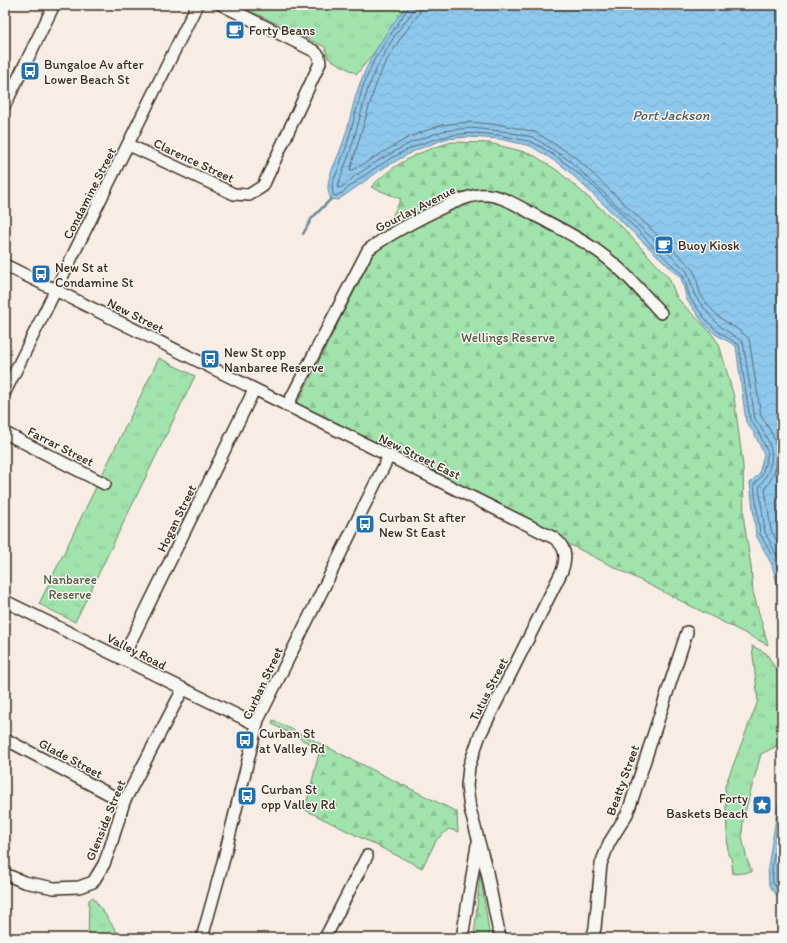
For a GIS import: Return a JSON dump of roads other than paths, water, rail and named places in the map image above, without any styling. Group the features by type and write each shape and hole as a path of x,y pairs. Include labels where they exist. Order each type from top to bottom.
{"street":[{"path":"5,105 54,5"},
{"name":"Condamine Street","path":"5,392 129,145 197,5"},
{"name":"Clarence Street","path":"129,145 234,194 249,195 263,186 320,63 319,56 314,51 222,5"},
{"name":"Gourlay Avenue","path":"287,406 368,250 381,240 443,208 463,199 479,195 499,197 516,204 597,250 632,280 661,313"},
{"name":"New Street","path":"5,265 254,390"},
{"name":"New Street East","path":"254,390 554,538 562,545 565,555"},
{"name":"Hogan Street","path":"122,659 254,390"},
{"name":"Farrar Street","path":"5,433 104,484"},
{"name":"Curban Street","path":"202,938 222,866 257,725 389,456"},
{"name":"Tutus Street","path":"500,938 487,872 470,809 468,786 469,766 472,755 487,721 562,571 565,555"},
{"name":"Valley Road","path":"5,601 257,725"},
{"name":"Beatty Street","path":"592,938 595,928 603,854 629,808 687,632"},
{"name":"Glenside Street","path":"5,874 24,882 54,888 79,887 93,882 104,864 124,802 183,689"},
{"name":"Glade Street","path":"5,739 124,802"},
{"path":"462,938 478,843"},
{"path":"325,938 367,856"}],"water":[{"name":"Port Jackson","path":"407,5 782,5 782,602 772,565 756,535 750,483 759,474 764,454 754,433 746,422 736,346 715,334 704,324 687,300 681,278 564,167 531,146 500,139 468,137 445,139 416,150 385,167 338,200 331,199 328,186 329,180 348,128 360,82 377,47"},
{"path":"782,781 782,902 769,885 768,867"}],"waterway":[{"path":"303,234 312,218 331,199"}],"place":[{"name":"Forty Beans","path":"235,30"},
{"name":"Bungaloe Av after Lower Beach St","path":"30,71"},
{"name":"Buoy Kiosk","path":"664,245"},
{"name":"New St at Condamine St","path":"41,274"},
{"name":"New St opp Nanbaree Reserve","path":"210,359"},
{"name":"Curban St after New St East","path":"365,524"},
{"name":"Curban St at Valley Rd","path":"245,740"},
{"name":"Curban St opp Valley Rd","path":"247,796"},
{"name":"Forty Baskets Beach","path":"762,805"}],"park label":[{"name":"Wellings Reserve","path":"508,337"},
{"name":"Nanbaree Reserve","path":"70,586"}]}
